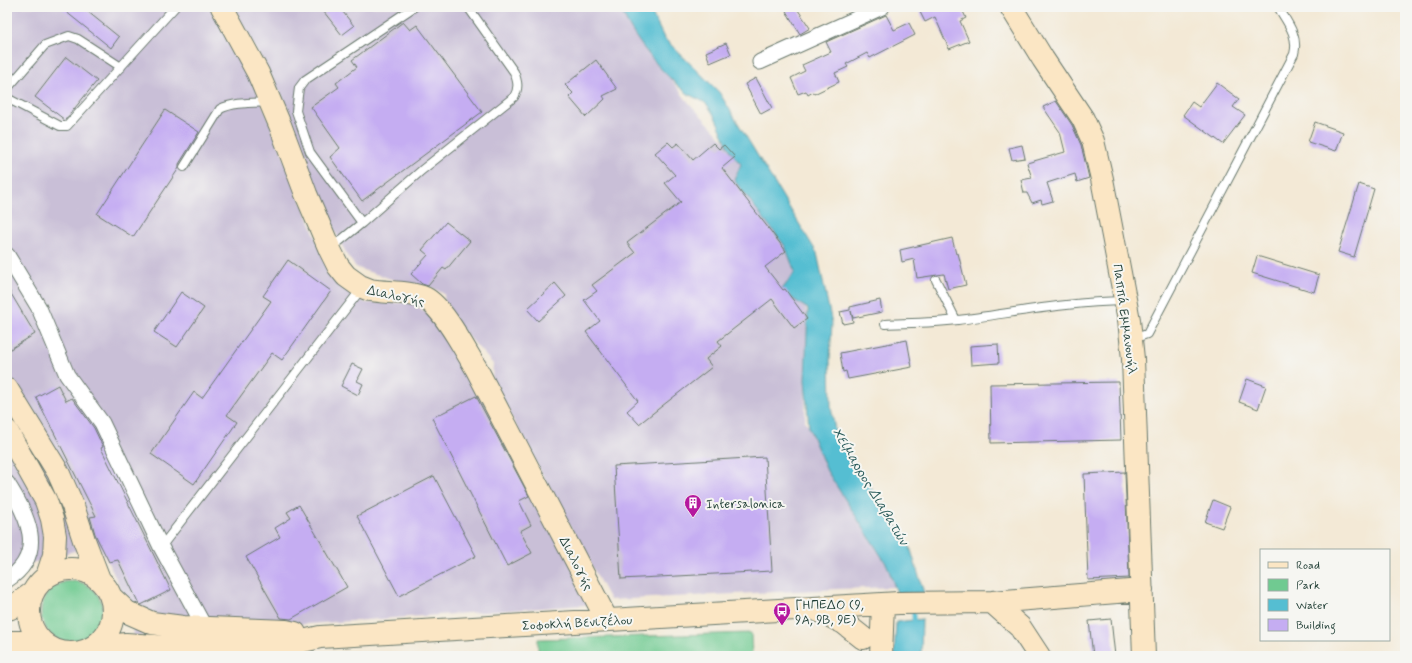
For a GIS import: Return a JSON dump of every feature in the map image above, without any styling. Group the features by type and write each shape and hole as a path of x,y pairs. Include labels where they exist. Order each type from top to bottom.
{"street":[{"name":"Διαλογής","path":"222,7 258,73 306,194 330,250 342,271 350,280 362,288 421,297 431,302 440,312 479,374 607,620"},
{"path":"760,62 882,7"},
{"name":"Παππά Εμμανουήλ","path":"1011,7 1043,59 1083,119 1090,133 1102,179 1131,339 1135,386 1144,656"},
{"path":"7,255 39,308 67,376 102,423 161,547 205,628"},
{"path":"7,389 58,472 73,506 99,579"},
{"path":"7,431 46,502 52,519 54,555 47,576"},
{"path":"7,483 27,519 30,533 30,547 27,560 20,570 7,580"},
{"path":"7,609 11,608 31,594 40,582 52,573 66,568 80,569 94,575 99,579 105,585 112,598 127,612 152,623 183,627 286,631 320,637"},
{"name":"Σοφοκλή Βενιζέλου","path":"91,649 126,644 162,651 211,650 286,645 320,637 882,604 992,602 1142,590"},
{"path":"31,594 28,608 30,623 36,636 47,646"},
{"path":"7,642 26,642 47,646 60,652 71,654 81,653 91,649 102,640 110,628 114,613 112,598"},
{"path":"992,602 1020,627 1039,656"},
{"path":"814,608 844,623 865,647 882,604"},
{"path":"881,656 882,604"}],"lane":[{"path":"7,98 60,126 67,126 175,7"},
{"path":"362,224 310,152 296,110 299,88 305,80 414,7"},
{"path":"330,250 362,224 422,170 514,98 518,90 518,80 514,72 468,7"},
{"path":"1131,339 1146,334 1294,54 1296,47 1294,35 1278,7"},
{"path":"7,89 46,45 69,36 78,39 121,67"},
{"path":"184,167 220,109 224,107 270,102"},
{"path":"936,280 956,320"},
{"path":"161,547 362,288"},
{"path":"885,324 956,320 1057,306 1125,301"}],"shaded area":[{"path":"7,7 216,7 250,73 331,275 349,292 366,303 411,303 431,315 445,334 599,604 134,636 130,607 99,544 7,570"},
{"path":"233,7 617,7 688,102 741,158 794,248 807,314 805,421 884,542 895,587 610,600 492,381 493,364 445,310 444,294 435,289 423,289 363,270 356,267 349,258 340,242 305,164 296,139 288,108"}],"green space":[{"path":"72,581 84,583 94,590 101,600 103,612 101,624 94,634 84,641 72,643 60,641 50,634 43,624 41,612 43,600 50,590 60,583"},
{"path":"751,633 752,656 538,656 538,639"}],"water":[{"path":"620,7 649,7 664,38 719,92 817,253 832,323 830,359 831,406 836,437 910,547 924,593 897,593 887,565 827,471 809,428 805,380 808,309 781,291 795,272 785,246 734,180 741,164 731,151 713,113 704,102 687,93 668,76 648,54 631,30"},
{"path":"922,619 921,656 894,656 896,622"}],"building":[{"path":"60,7 82,7 119,37 111,48"},
{"path":"320,7 339,7 354,26 342,35"},
{"path":"792,7 796,7 810,28 800,34 786,11"},
{"path":"925,7 961,7 966,18 960,21 969,41 949,49 935,17 925,22 919,10"},
{"path":"886,15 894,30 909,23 915,35 870,58 867,53 846,64 848,67 835,73 839,82 814,94 813,92 808,95 806,91 798,94 791,78 805,71 802,65 831,52 826,42"},
{"path":"403,22 410,30 417,25 482,112 362,201 330,157 340,148 311,107 339,87 336,83 357,67 352,60"},
{"path":"726,43 731,54 710,63 706,52"},
{"path":"66,57 97,81 65,120 35,97"},
{"path":"596,60 617,89 603,96 605,99 586,117 569,97 573,93 565,85"},
{"path":"756,78 772,108 761,114 745,84"},
{"path":"1217,83 1239,99 1233,107 1245,115 1223,144 1183,115 1192,102 1199,107"},
{"path":"1056,101 1072,125 1081,145 1089,178 1077,182 1075,174 1047,183 1053,201 1042,204 1041,200 1032,203 1027,193 1024,193 1021,180 1032,178 1027,163 1065,152 1060,132 1043,107"},
{"path":"165,110 199,132 179,164 179,168 133,237 97,214"},
{"path":"1315,122 1343,132 1336,151 1308,142"},
{"path":"668,142 673,147 678,143 693,160 713,143 719,149 724,145 735,157 722,168 786,251 765,267 783,290 785,289 807,319 794,328 772,299 718,341 722,346 706,359 712,367 639,424 627,411 638,401 586,332 600,321 584,300 597,291 592,285 635,253 627,243 681,202 665,183 675,175 655,153"},
{"path":"1022,145 1025,158 1012,160 1009,148"},
{"path":"1359,184 1374,189 1354,257 1338,252"},
{"path":"446,222 470,241 446,270 443,268 428,286 422,284 411,274 428,255 422,250"},
{"path":"952,238 956,254 958,253 966,285 948,289 944,274 917,278 914,259 902,262 900,250"},
{"path":"1257,256 1319,275 1314,292 1252,273"},
{"path":"288,260 331,291 282,360 272,353 227,415 237,422 194,484 151,454 194,392 202,398 271,301 263,296"},
{"path":"555,283 566,296 538,321 527,309"},
{"path":"7,287 35,334 7,351"},
{"path":"181,292 204,308 177,347 154,332"},
{"path":"880,300 882,312 853,318 851,311 853,322 843,324 840,312 850,310 850,307"},
{"path":"907,340 912,367 848,379 846,371 843,372 840,353"},
{"path":"998,344 999,363 971,365 970,346"},
{"path":"352,364 363,369 357,381 363,384 358,395 341,386"},
{"path":"1247,379 1266,386 1258,409 1239,402"},
{"path":"1119,382 1121,440 991,443 990,384"},
{"path":"58,385 66,401 72,398 94,428 103,447 101,448 171,590 141,605 139,604 118,560 109,562 95,534 90,517 96,516 36,397"},
{"path":"476,396 529,496 519,501 531,525 520,531 532,553 507,566 432,418"},
{"name":"Intersalonica","path":"765,457 772,571 621,579 614,466"},
{"path":"1125,472 1129,578 1088,580 1084,474"},
{"path":"434,476 476,556 399,596 357,516"},
{"path":"1213,500 1230,507 1222,528 1205,522"},
{"path":"299,505 347,587 291,619 281,618 246,557 280,537 275,528 291,518 287,512"},
{"path":"1111,619 1115,656 1093,656 1089,621"}],"waterway":[{"name":"Χείμαρρος Διαβατών","path":"913,609 914,624"}],"place":[{"name":"Intersalonica","path":"693,518"},
{"name":"ΓΗΠΕΔΟ (9, 9Α, 9Β, 9Ε)","path":"782,626"}]}
